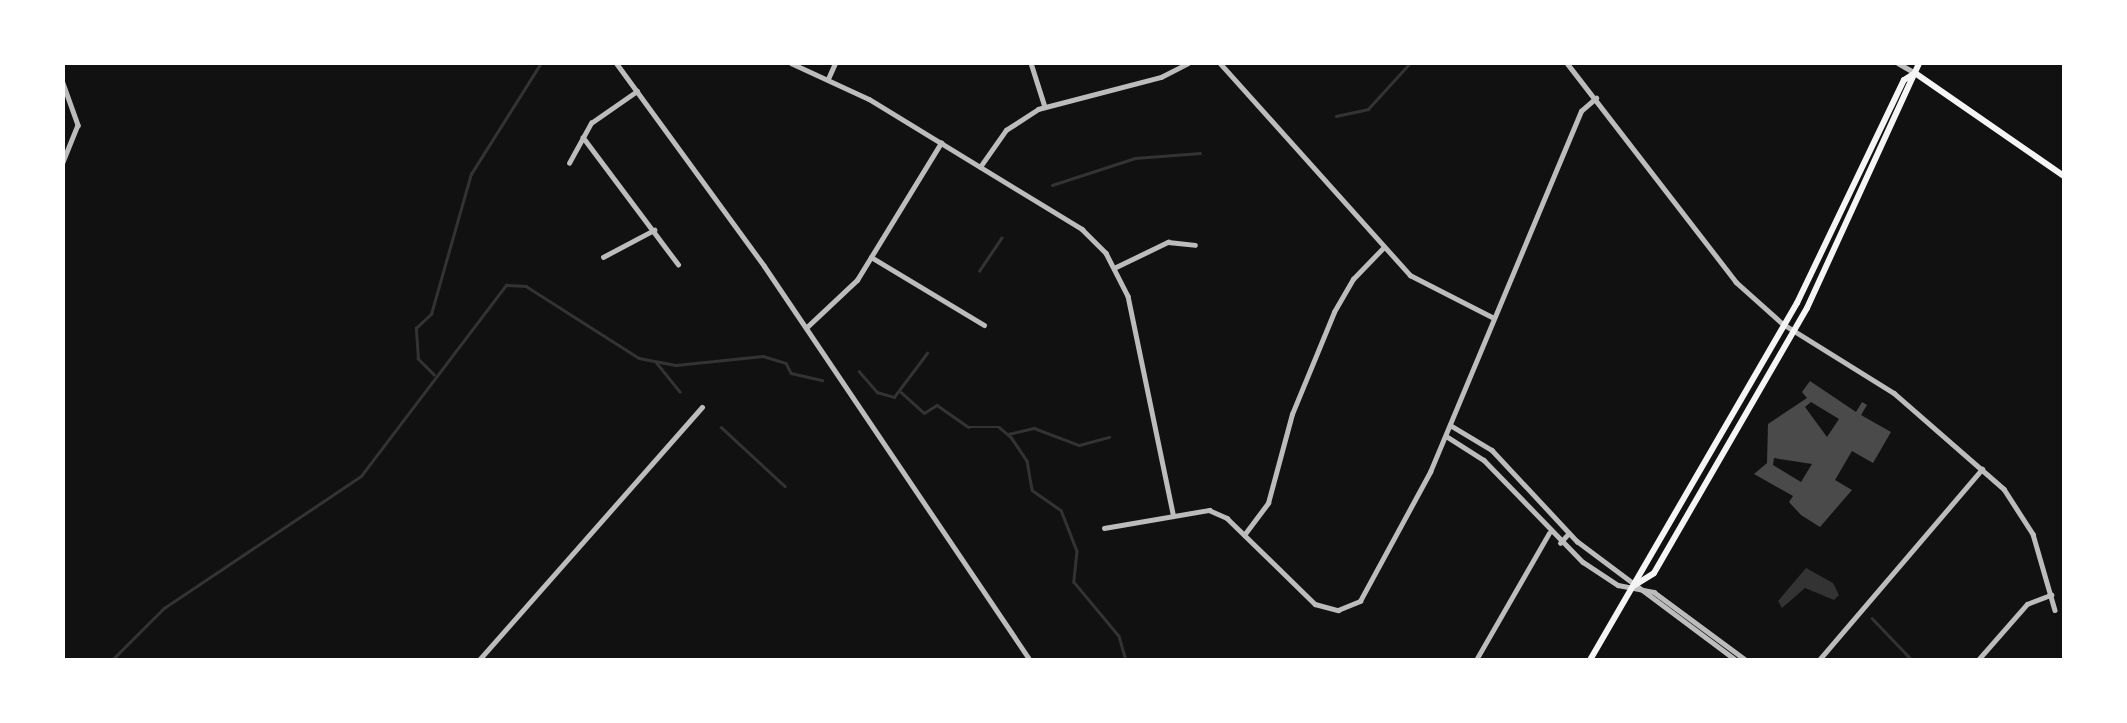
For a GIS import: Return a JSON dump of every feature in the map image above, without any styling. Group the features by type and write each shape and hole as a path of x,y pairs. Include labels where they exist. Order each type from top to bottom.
{"main road":[{"path":"1636,585 1654,573 1794,330 1914,85 1919,63"},
{"path":"1915,73 2064,176"},
{"path":"1590,660 1636,585 1639,568 1783,324 1904,80 1915,73"}],"street":[{"path":"616,63 806,328 1030,660"},
{"path":"791,63 828,79 941,143 1082,229 1115,267 1128,296 1173,514"},
{"path":"828,79 835,63"},
{"path":"1031,63 1045,107"},
{"path":"980,167 1006,130 1045,107 1161,77 1188,63"},
{"path":"1220,63 1384,247 1423,286 1494,318"},
{"path":"1567,63 1596,97 1709,254 1783,324 1874,378 1982,469 2027,522 2055,610"},
{"path":"1898,63 1915,73"},
{"path":"63,83 78,132 63,162"},
{"path":"569,163 591,123 637,91"},
{"path":"1104,528 1173,514 1209,510 1244,535 1315,604 1353,606 1365,594 1446,436 1581,110 1596,97"},
{"path":"583,137 677,264"},
{"path":"806,328 846,294 872,257 941,143"},
{"path":"603,257 654,230"},
{"path":"1115,267 1168,242 1195,245"},
{"path":"1244,535 1268,503 1292,414 1334,312 1353,279 1384,247"},
{"path":"872,257 984,326"},
{"path":"479,660 702,407"},
{"path":"1450,425 1492,450 1569,533 1736,660"},
{"path":"1446,436 1472,450 1560,543 1618,585 1636,585 1695,618 1746,660"},
{"path":"1819,660 1982,469"},
{"path":"1515,494 1524,486"},
{"path":"1476,660 1549,533"},
{"path":"1560,543 1569,533"},
{"path":"1978,660 2026,604 2051,594"}],"shaded area":[{"path":"1806,568 1833,583 1839,595 1834,600 1805,588 1782,608 1778,601"}],"building":[{"path":"1810,381 1856,412 1862,402 1867,405 1861,415 1891,432 1873,463 1852,451 1835,480 1852,490 1820,527 1801,515 1789,502 1793,496 1754,474 1767,463 1768,424 1807,398 1802,392","holes":["1811,402 1839,419 1827,437 1805,407","1774,458 1812,464 1801,482 1773,465"]}],"waterway":[{"path":"434,375 418,359 416,328 431,314 471,174 541,63"},
{"path":"1336,116 1368,109 1410,63"},
{"path":"1052,185 1135,158 1200,153"},
{"path":"979,271 1001,238"},
{"path":"112,660 164,608 361,476 506,285 526,286 639,358 676,365 763,356 786,363 791,373 822,380"},
{"path":"859,371 877,392 894,397 927,353"},
{"path":"656,362 680,392"},
{"path":"901,392 924,413 937,405 968,427 999,427 1011,437 1027,461 1032,490 1061,510 1077,551 1074,582 1119,636 1126,660"},
{"path":"721,427 785,486"},
{"path":"1008,434 1034,428 1079,445 1109,437"},
{"path":"1872,618 1912,660"}]}
